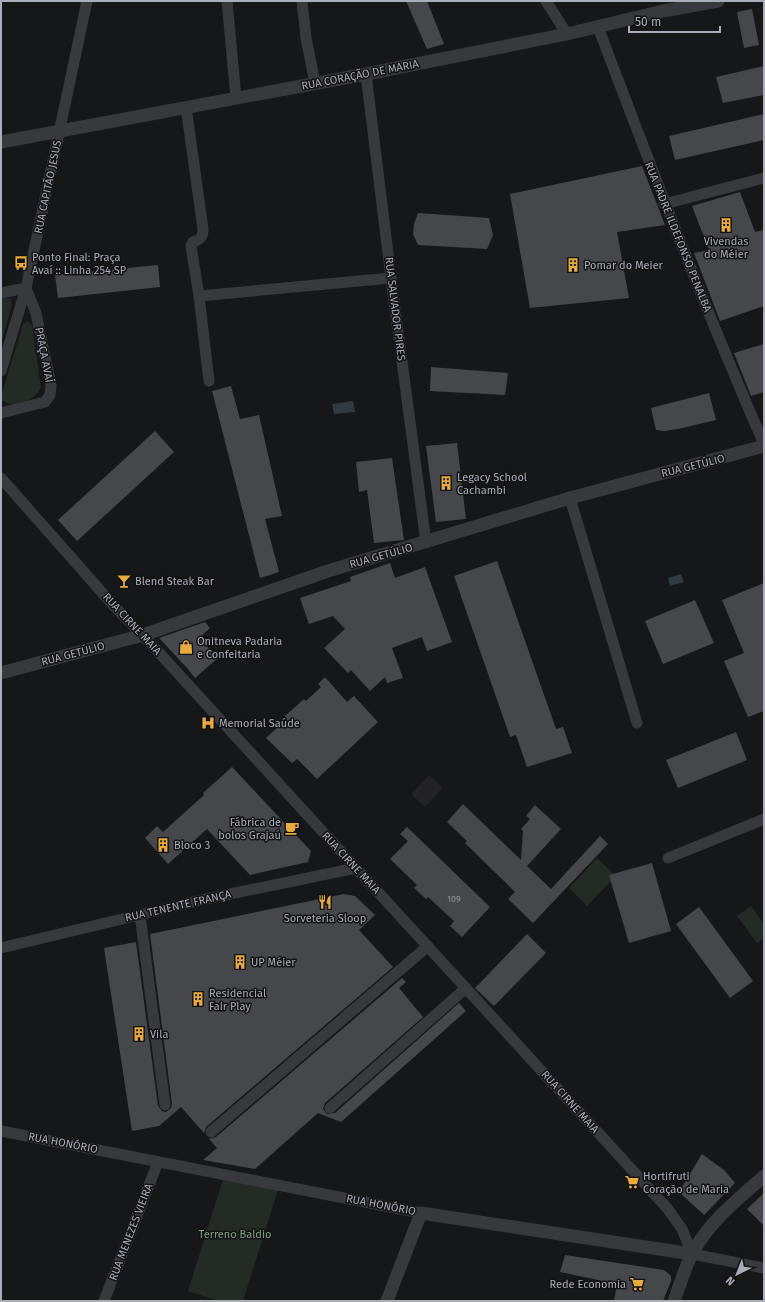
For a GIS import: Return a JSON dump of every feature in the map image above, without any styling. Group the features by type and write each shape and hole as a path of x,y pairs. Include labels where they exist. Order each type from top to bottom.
{"street":[{"name":"RUA CAPITÃO JESUS","path":"1,371 26,288 87,1"},
{"path":"227,1 236,98"},
{"path":"302,1 306,38 315,84"},
{"path":"546,1 567,34"},
{"name":"RUA CORAÇÃO DE MARIA","path":"1,142 366,74 567,34 663,11 718,1"},
{"name":"RUA PADRE ILDEFONSO PENALBA","path":"598,27 664,204 726,358 764,445"},
{"name":"RUA SALVADOR PIRES","path":"366,74 426,543"},
{"path":"186,107 203,229 203,236 199,240 193,242 192,246 209,381"},
{"path":"664,204 764,178"},
{"path":"199,296 391,278"},
{"path":"1,293 26,288"},
{"name":"PRAÇA AVAÍ","path":"1,413 45,402 50,395 51,386 36,313 26,288"},
{"name":"RUA GETÚLIO","path":"1,673 143,635 328,571 426,543 570,498 764,445"},
{"name":"RUA CIRNE MAIA","path":"1,478 114,606 143,635 676,1219 692,1254"},
{"path":"570,498 637,723"},
{"path":"668,858 764,819"},
{"name":"RUA TENENTE FRANÇA","path":"1,948 140,915 356,868"},
{"path":"140,915 165,1105"},
{"path":"211,1132 428,946"},
{"path":"330,1108 466,988"},
{"name":"RUA HONÓRIO","path":"1,1131 421,1213 692,1254 764,1268"},
{"name":"RUA MENEZES VIEIRA","path":"104,1301 158,1162"},
{"path":"674,1301 692,1254 712,1224 764,1176"},
{"path":"387,1301 421,1213"}],"shaded area":[{"path":"353,401 355,412 334,414 332,404"},
{"path":"681,574 684,582 670,586 668,578"},
{"path":"429,775 443,788 425,807 411,794"}],"green space":[{"path":"1,299 11,299 12,306 1,344"},
{"path":"27,321 32,325 41,387 29,400 18,404 6,403 1,400 1,396 23,324"},
{"path":"597,858 616,876 587,906 569,888"},
{"path":"751,906 764,924 764,938 757,943 737,916"},
{"name":"Terreno Baldio","path":"223,1179 278,1190 243,1301 218,1301 188,1291"}],"building":[{"path":"406,1 427,1 444,44 427,49"},
{"path":"752,9 759,45 744,48 737,12"},
{"path":"764,66 764,95 723,103 716,77"},
{"path":"764,114 764,140 675,160 669,136"},
{"name":"Pomar do Meier","path":"642,166 665,225 617,232 629,298 530,308 510,194"},
{"path":"740,192 755,232 764,230 764,306 720,321 694,253 709,250 692,206"},
{"path":"418,213 489,218 493,235 487,249 418,245 413,234 414,224"},
{"path":"158,265 160,287 58,298 55,275"},
{"path":"764,344 764,392 751,396 734,353"},
{"path":"431,367 508,373 505,395 430,391"},
{"path":"231,386 240,419 259,415 282,516 265,519 279,572 260,578 212,391"},
{"path":"709,393 716,420 678,429 664,431 656,430 651,408"},
{"path":"155,431 174,452 77,541 58,520"},
{"name":"Legacy School Cachambi","path":"457,443 466,519 436,522 426,446"},
{"path":"392,458 404,540 374,543 367,490 359,492 356,462"},
{"path":"497,561 556,729 563,727 572,753 527,767 516,735 510,737 454,576"},
{"path":"390,563 395,578 425,567 452,642 427,651 422,637 392,648 403,678 387,683 385,677 370,691 351,670 348,673 324,648 345,629 333,616 309,624 300,598 351,581 350,577"},
{"path":"764,583 764,711 748,717 724,661 744,653 722,600"},
{"path":"695,600 714,643 663,664 645,621"},
{"path":"205,622 210,628 199,638 218,658 195,678 159,638"},
{"path":"325,677 347,702 354,696 378,722 317,779 297,759 292,763 266,738 287,719 284,717 304,699 306,701 321,687 318,684"},
{"path":"736,732 747,760 678,788 666,760"},
{"path":"232,767 311,851 308,862 250,875 207,829 168,864 145,838 157,826 163,832"},
{"path":"463,804 521,860 523,831 521,829 530,819 526,816 535,805 561,829 527,866 551,889 600,836 608,844 533,923 508,899 515,892 465,843 467,841 447,822"},
{"path":"407,827 490,907 462,937 450,926 454,921 428,897 426,899 414,888 417,885 390,859 408,841 400,834"},
{"path":"652,863 671,931 629,943 609,875"},
{"path":"344,894 355,896 375,915 359,930 393,967 206,1127 204,1133 181,1107 159,1126 132,1131 104,948 136,942 158,1106 162,1111 166,1112 171,1108 172,1104 150,934"},
{"path":"699,907 753,981 730,998 676,924"},
{"path":"527,934 546,953 494,1006 475,988"},
{"path":"402,978 406,982 399,988 423,1017 325,1103 323,1109 327,1114 335,1113 459,1003 466,1011 341,1122 318,1113 255,1169 203,1160 217,1148 209,1139 216,1137"},
{"path":"702,1154 724,1170 735,1183 704,1215 679,1192"},
{"path":"764,1193 764,1226 747,1209"},
{"path":"565,1255 664,1270 671,1276 671,1281 663,1301 614,1301 617,1284 560,1272"}],"place":[{"name":"Vivendas do Méier","path":"726,225"},
{"name":"Ponto Final: Praça Avaí :: Linha 254 SP","path":"21,263"},
{"name":"Pomar do Meier","path":"573,265"},
{"name":"Legacy School Cachambi","path":"446,483"},
{"name":"Blend Steak Bar","path":"124,581"},
{"name":"Onitneva Padaria e Confeitaria","path":"186,647"},
{"name":"Memorial Saúde","path":"208,723"},
{"name":"Fábrica de bolos Grajaú","path":"292,828"},
{"name":"Bloco 3","path":"163,845"},
{"name":"Sorveteria Sloop","path":"325,902"},
{"name":"UP Méier","path":"240,962"},
{"name":"Residencial Fair Play","path":"198,999"},
{"name":"Vila","path":"139,1034"},
{"name":"Hortifruti Coração de Maria","path":"632,1182"},
{"name":"Rede Economia","path":"637,1284"}]}
